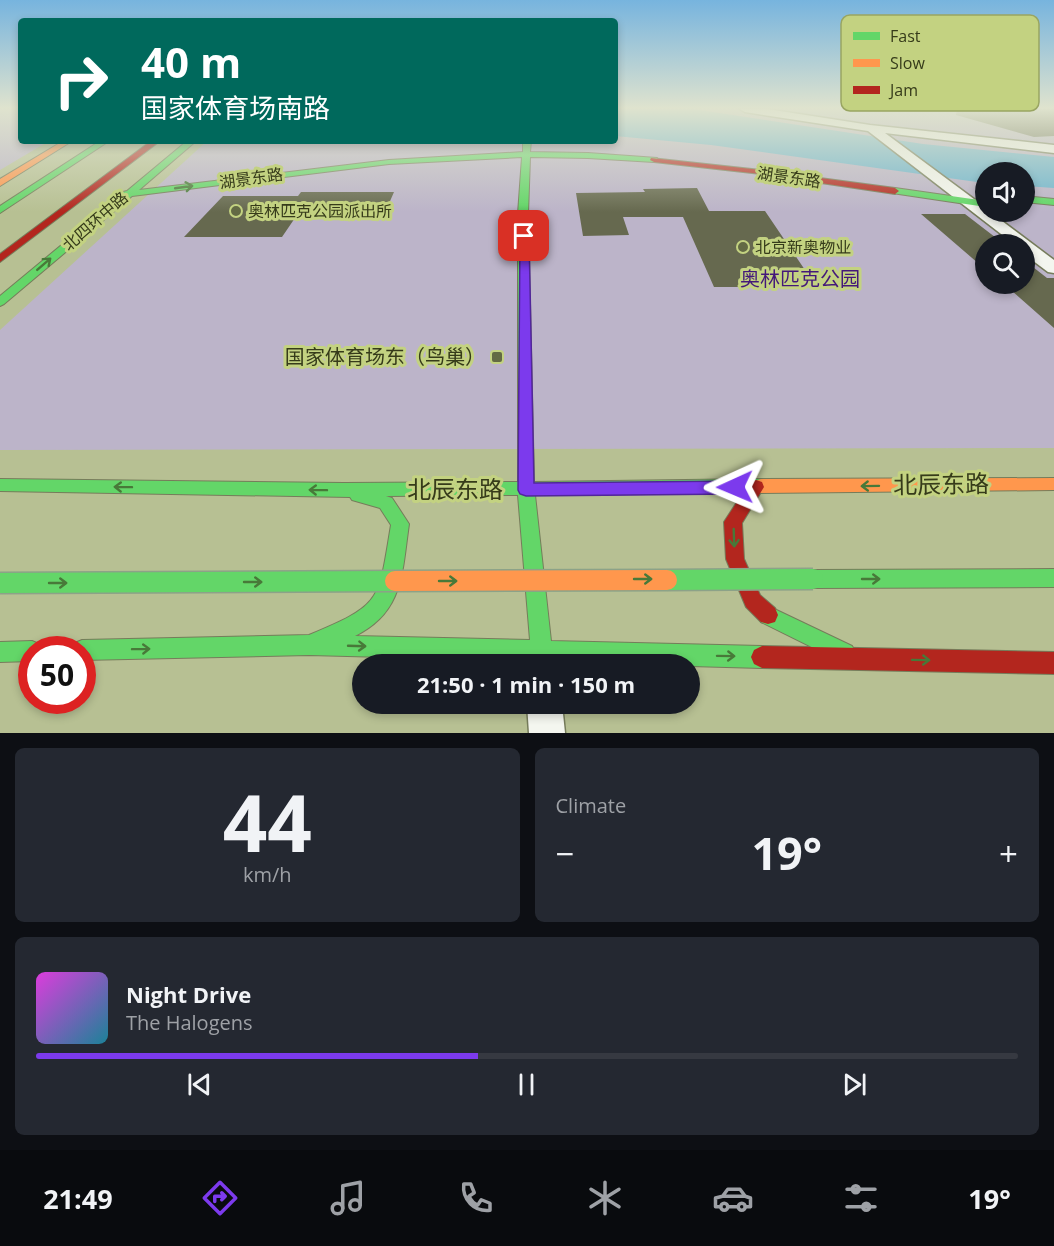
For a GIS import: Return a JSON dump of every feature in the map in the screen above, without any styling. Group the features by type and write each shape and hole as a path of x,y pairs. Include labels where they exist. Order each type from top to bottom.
{"main road":[{"path":"0,183 64,144"},
{"path":"0,210 100,144"},
{"name":"北四环中路","path":"0,260 152,144"},
{"name":"北四环中路","path":"0,302 188,144"},
{"path":"527,147 523,214 526,490 542,654"},
{"name":"湖景东路","path":"228,166 397,151 527,147 666,156 975,195"},
{"name":"湖景东路","path":"126,194 399,160 527,147 669,161 975,203"},
{"path":"152,173 175,172"},
{"path":"1035,200 1054,202"},
{"path":"1035,208 1054,209"},
{"name":"北辰东路","path":"0,485 526,490 1054,484"},
{"path":"756,487 733,522 735,559 753,601 772,619 856,658"},
{"path":"309,645 348,628 380,606 394,563 400,524 386,503 344,490"},
{"path":"0,583 1054,578"},
{"path":"96,650 309,645 459,654"},
{"path":"0,652 18,651"},
{"path":"700,658 856,658 1054,663"}],"street":[{"path":"890,143 1009,234"},
{"path":"996,143 1054,149"},
{"path":"1035,253 1054,268"},
{"path":"546,714 547,733"}],"green space":[{"path":"0,143 44,144 0,170"},
{"name":"奥林匹克公园","path":"1054,143 1054,448 0,450 0,330 204,144"}],"water":[{"path":"692,143 918,143 1054,157 1054,188 1035,187 1035,162 975,162 975,182"}],"building":[{"path":"697,188 709,211 765,211 805,270 775,270 786,287 714,287 683,217 623,217 629,235 583,236 576,193 645,192 643,189"},
{"path":"301,192 394,192 384,215 297,215 282,237 184,237 223,196 298,196"},
{"path":"921,214 965,214 991,234 975,234 975,261"},
{"path":"1035,269 1047,278 1054,278 1054,328 1015,294 1035,294"}],"traffic: fast":[{"path":"0,210 100,144"},
{"path":"0,302 188,144"},
{"path":"527,144 523,214 526,490 542,653"},
{"path":"126,194 323,169 455,157 588,155 654,160"},
{"path":"895,191 975,202"},
{"path":"1035,200 1054,202"},
{"path":"0,485 344,490 761,486"},
{"path":"314,643 367,619 380,606 388,589 400,524 386,503 358,495"},
{"path":"813,579 1054,578"},
{"path":"667,580 813,579"},
{"path":"0,583 395,581"},
{"path":"768,615 845,653"},
{"path":"96,650 309,645 762,657"},
{"path":"0,652 18,651"}],"traffic: slow":[{"path":"0,183 63,144"},
{"path":"761,486 1054,484"},
{"path":"395,581 667,580"}],"traffic: jam":[{"path":"0,259 152,144"},
{"path":"654,160 895,191"},
{"path":"756,487 733,522 735,559 753,601 768,615"},
{"path":"762,657 1054,663"}],"place":[{"name":"奥林匹克公园派出所","path":"236,211"},
{"name":"北京新奥物业","path":"743,247"},
{"name":"国家体育场东（鸟巢）","path":"497,357"}],"route":[{"path":"524,236 526,490 735,487"}]}
